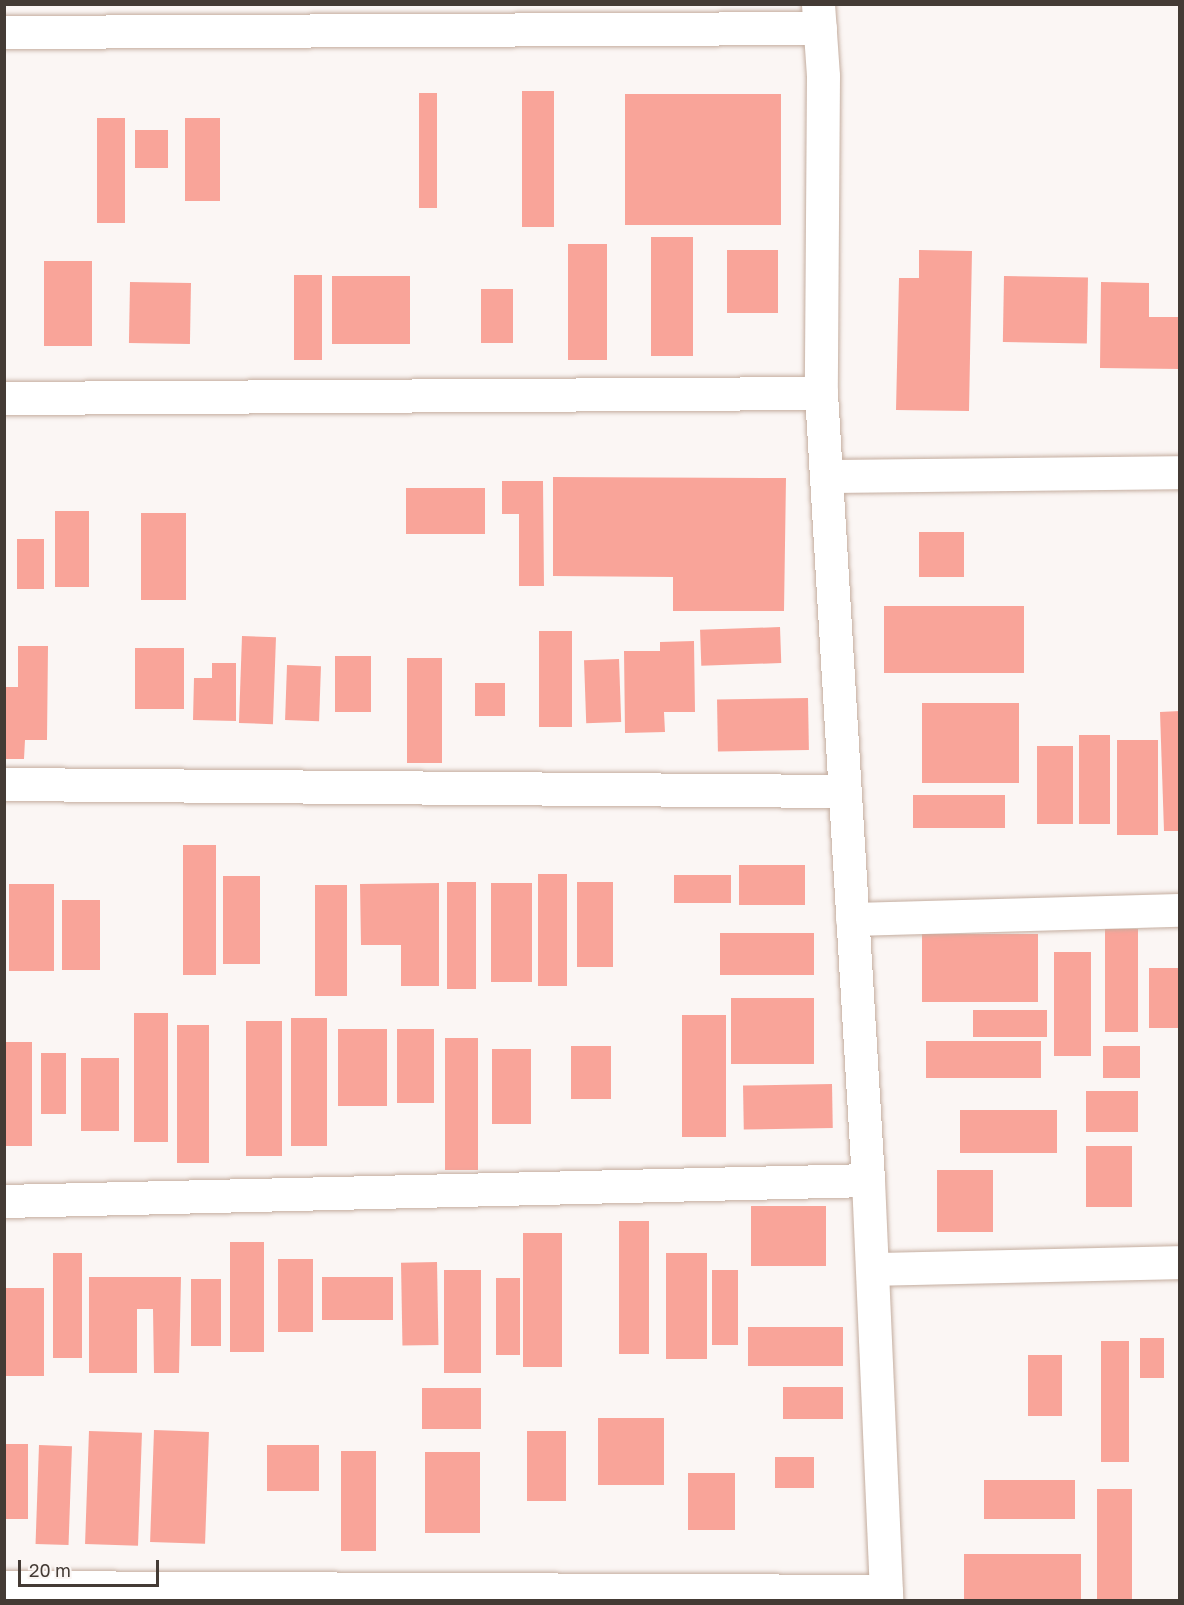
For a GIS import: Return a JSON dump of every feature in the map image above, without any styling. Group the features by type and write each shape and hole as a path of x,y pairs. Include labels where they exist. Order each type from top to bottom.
{"street":[{"path":"4,32 819,16 821,393 873,1269 886,1596 4,1587"},
{"path":"4,398 821,393"},
{"path":"826,476 1179,472"},
{"path":"4,784 844,791"},
{"path":"852,919 1179,910"},
{"path":"4,1202 868,1180"},
{"path":"873,1269 1179,1262"}],"building":[{"path":"522,91 554,91 554,227 522,227"},
{"path":"419,93 437,93 437,208 419,208"},
{"path":"625,94 781,94 781,225 625,225"},
{"path":"97,118 125,118 125,223 97,223"},
{"path":"185,118 220,118 220,201 185,201"},
{"path":"135,130 168,130 168,168 135,168"},
{"path":"651,237 693,237 693,356 651,356"},
{"path":"568,244 607,244 607,360 568,360"},
{"path":"727,250 778,250 778,313 727,313"},
{"path":"919,250 972,251 969,411 896,410 899,278 919,278"},
{"path":"44,261 92,261 92,346 44,346"},
{"path":"294,275 322,275 322,360 294,360"},
{"path":"332,276 410,276 410,344 332,344"},
{"path":"1004,276 1088,277 1087,343 1003,342"},
{"path":"130,282 191,283 190,344 129,343"},
{"path":"1101,282 1149,283 1149,317 1180,317 1180,369 1100,368"},
{"path":"481,289 513,289 513,343 481,343"},
{"path":"553,477 786,478 784,611 673,611 673,577 553,576"},
{"path":"502,481 543,481 544,586 519,586 519,514 502,514"},
{"path":"406,488 485,488 485,534 406,534"},
{"path":"55,511 89,511 89,587 55,587"},
{"path":"141,513 186,513 186,600 141,600"},
{"path":"919,532 964,532 964,577 919,577"},
{"path":"17,539 44,539 44,589 17,589"},
{"path":"884,606 1024,606 1024,673 884,673"},
{"path":"780,627 781,663 701,666 700,630"},
{"path":"539,631 572,631 572,727 539,727"},
{"path":"242,636 276,637 273,724 239,723"},
{"path":"694,641 695,712 664,712 665,732 625,733 624,651 660,651 660,642"},
{"path":"18,646 48,646 47,740 25,740 24,759 4,759 4,687 18,687"},
{"path":"135,648 184,648 184,709 135,709"},
{"path":"335,656 371,656 371,712 335,712"},
{"path":"407,658 442,658 442,763 407,763"},
{"path":"619,659 621,722 586,723 584,660"},
{"path":"212,663 236,663 236,721 193,720 194,678 212,678"},
{"path":"287,665 321,666 319,721 285,720"},
{"path":"475,683 505,683 505,716 475,716"},
{"path":"808,698 809,750 718,752 717,700"},
{"path":"922,703 1019,703 1019,783 922,783"},
{"path":"1180,711 1180,831 1164,831 1160,712"},
{"path":"1079,735 1110,735 1110,824 1079,824"},
{"path":"1117,740 1158,740 1158,835 1117,835"},
{"path":"1037,746 1073,746 1073,824 1037,824"},
{"path":"913,795 1005,795 1005,828 913,828"},
{"path":"183,845 216,845 216,975 183,975"},
{"path":"739,865 805,865 805,905 739,905"},
{"path":"538,874 567,874 567,986 538,986"},
{"path":"674,875 731,875 731,903 674,903"},
{"path":"223,876 260,876 260,964 223,964"},
{"path":"447,882 476,882 476,989 447,989"},
{"path":"577,882 613,882 613,967 577,967"},
{"path":"439,883 439,986 401,986 401,945 361,945 360,884"},
{"path":"491,883 532,883 532,982 491,982"},
{"path":"9,884 54,884 54,971 9,971"},
{"path":"315,885 347,885 347,996 315,996"},
{"path":"62,900 100,900 100,970 62,970"},
{"path":"1105,929 1138,929 1138,1032 1105,1032"},
{"path":"720,933 814,933 814,975 720,975"},
{"path":"922,934 1038,934 1038,1002 922,1002"},
{"path":"1054,952 1091,952 1091,1056 1054,1056"},
{"path":"1149,968 1179,968 1179,1028 1149,1028"},
{"path":"731,998 814,998 814,1064 731,1064"},
{"path":"973,1010 1047,1010 1047,1037 973,1037"},
{"path":"134,1013 168,1013 168,1142 134,1142"},
{"path":"682,1015 726,1015 726,1137 682,1137"},
{"path":"291,1018 327,1018 327,1146 291,1146"},
{"path":"246,1021 282,1021 282,1156 246,1156"},
{"path":"177,1025 209,1025 209,1163 177,1163"},
{"path":"338,1029 387,1029 387,1106 338,1106"},
{"path":"397,1029 434,1029 434,1103 397,1103"},
{"path":"445,1038 478,1038 478,1170 445,1170"},
{"path":"926,1041 1041,1041 1041,1078 926,1078"},
{"path":"4,1042 32,1042 32,1146 4,1146"},
{"path":"571,1046 611,1046 611,1099 571,1099"},
{"path":"1103,1046 1140,1046 1140,1078 1103,1078"},
{"path":"492,1049 531,1049 531,1124 492,1124"},
{"path":"41,1053 66,1053 66,1114 41,1114"},
{"path":"81,1058 119,1058 119,1131 81,1131"},
{"path":"832,1084 833,1128 744,1130 743,1086"},
{"path":"1086,1091 1138,1091 1138,1132 1086,1132"},
{"path":"960,1110 1057,1110 1057,1153 960,1153"},
{"path":"1086,1146 1132,1146 1132,1207 1086,1207"},
{"path":"937,1170 993,1170 993,1232 937,1232"},
{"path":"751,1206 826,1206 826,1266 751,1266"},
{"path":"619,1221 649,1221 649,1354 619,1354"},
{"path":"523,1233 562,1233 562,1367 523,1367"},
{"path":"230,1242 264,1242 264,1352 230,1352"},
{"path":"53,1253 82,1253 82,1358 53,1358"},
{"path":"666,1253 707,1253 707,1359 666,1359"},
{"path":"278,1259 313,1259 313,1332 278,1332"},
{"path":"437,1262 438,1345 402,1346 401,1263"},
{"path":"444,1270 481,1270 481,1373 444,1373"},
{"path":"712,1270 738,1270 738,1345 712,1345"},
{"path":"89,1277 181,1277 179,1373 154,1373 153,1309 137,1309 137,1373 89,1373"},
{"path":"322,1277 393,1277 393,1320 322,1320"},
{"path":"496,1278 520,1278 520,1355 496,1355"},
{"path":"191,1279 221,1279 221,1346 191,1346"},
{"path":"4,1288 44,1288 44,1376 4,1376"},
{"path":"748,1327 843,1327 843,1366 748,1366"},
{"path":"1140,1338 1164,1338 1164,1378 1140,1378"},
{"path":"1101,1341 1129,1341 1129,1462 1101,1462"},
{"path":"1028,1355 1062,1355 1062,1416 1028,1416"},
{"path":"783,1387 843,1387 843,1419 783,1419"},
{"path":"422,1388 481,1388 481,1429 422,1429"},
{"path":"598,1418 664,1418 664,1485 598,1485"},
{"path":"154,1430 209,1432 205,1544 150,1542"},
{"path":"89,1431 142,1433 138,1546 85,1544"},
{"path":"527,1431 566,1431 566,1501 527,1501"},
{"path":"5,1444 28,1444 28,1519 5,1519"},
{"path":"39,1445 72,1446 69,1545 36,1544"},
{"path":"267,1445 319,1445 319,1491 267,1491"},
{"path":"341,1451 376,1451 376,1551 341,1551"},
{"path":"425,1452 480,1452 480,1533 425,1533"},
{"path":"775,1457 814,1457 814,1488 775,1488"},
{"path":"688,1473 735,1473 735,1530 688,1530"},
{"path":"984,1480 1075,1480 1075,1519 984,1519"},
{"path":"1097,1489 1132,1489 1132,1600 1097,1600"},
{"path":"964,1554 1081,1554 1081,1600 964,1600"}]}
